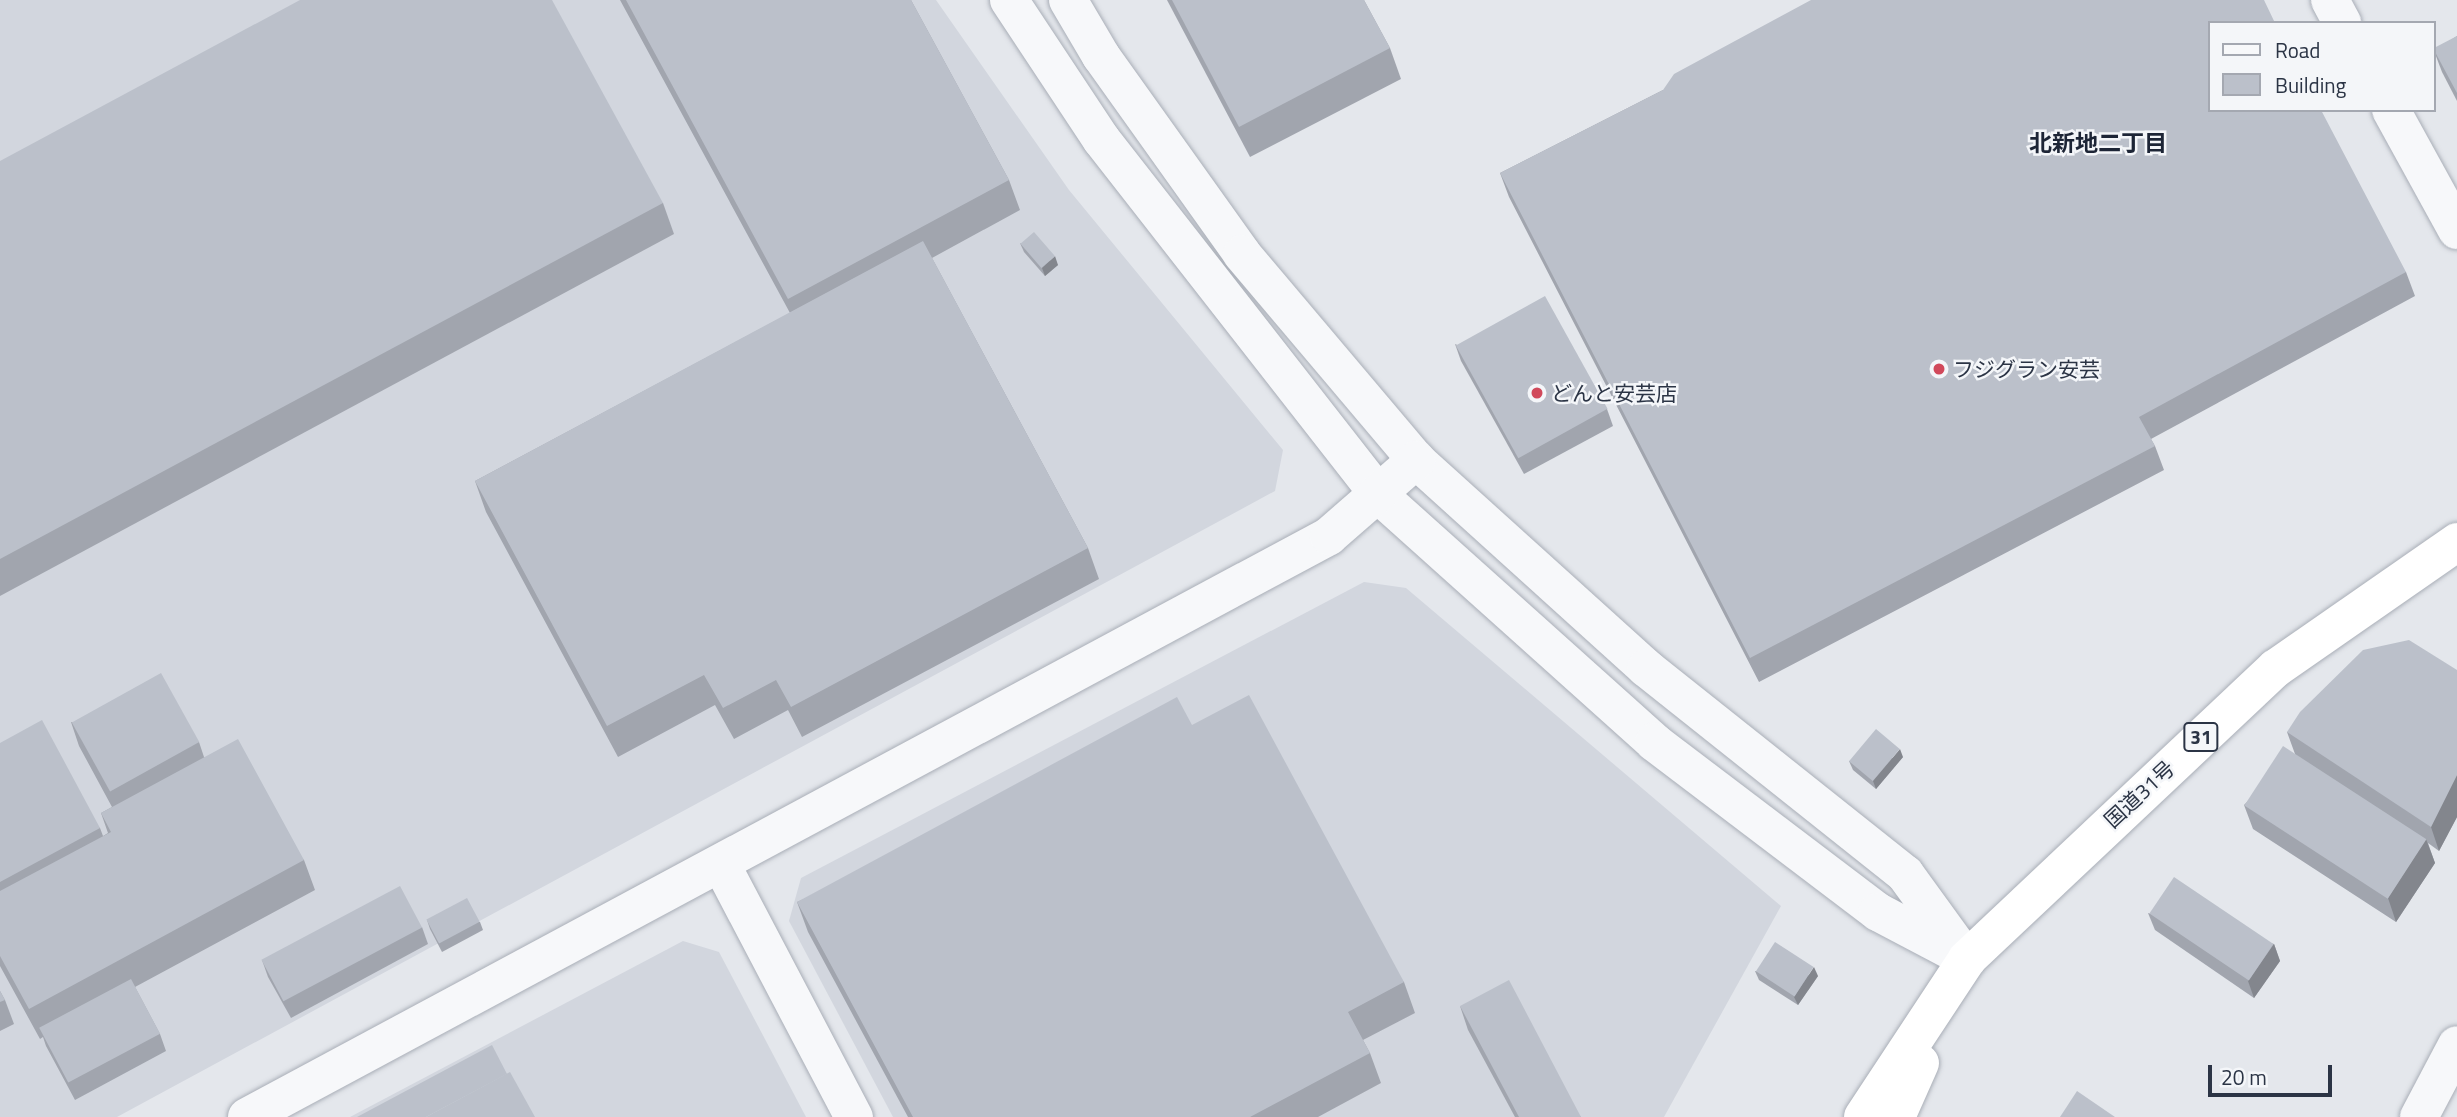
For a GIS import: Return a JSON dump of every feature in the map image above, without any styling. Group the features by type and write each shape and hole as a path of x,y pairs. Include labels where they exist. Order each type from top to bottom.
{"highway":[{"name":"国道31号","path":"1863,1117 1966,959 2276,668 2457,542"},
{"name":"国道31号","path":"1896,1117 1966,959"}],"street":[{"path":"1009,0 1101,139 1380,496 1654,742 1878,912 1966,959"},
{"path":"1068,0 1101,56 1242,254 1416,460 1646,668 1905,874 1966,959"},
{"path":"2330,0 2341,21"},
{"path":"2391,112 2457,230"},
{"path":"247,1117 1329,536 1380,496 1416,460"},
{"path":"721,864 853,1117"},
{"path":"2419,1117 2457,1045"}],"shaded area":[{"path":"0,0 936,0 1069,190 1283,450 1275,491 117,1117 0,1117"},
{"path":"1364,582 1406,588 1781,906 1664,1117 893,1117 789,921 801,878"},
{"path":"683,941 719,952 806,1117 350,1117"}],"building":[{"path":"300,0 552,0 663,203 0,559 0,161"},
{"path":"626,0 911,0 1009,180 788,299"},
{"path":"1172,0 1364,0 1390,48 1239,127"},
{"name":"フジグラン安芸","path":"1811,0 2264,0 2274,21 2208,21 2208,112 2322,112 2406,272 2139,417 2155,446 1750,658 1500,173 1663,90 1674,74"},
{"path":"2457,36 2457,93 2436,54 2436,47"},
{"path":"1034,232 1055,256 1041,268 1020,244"},
{"path":"923,241 1088,548 791,707 776,680 723,708 704,675 607,726 475,481"},
{"name":"どんと安芸店","path":"1545,296 1608,409 1518,458 1456,345"},
{"path":"2409,640 2457,670 2457,775 2431,827 2287,732 2300,712 2363,650"},
{"path":"161,673 199,742 110,792 72,722"},
{"path":"1249,695 1404,982 1348,1012 1370,1053 1250,1117 913,1117 797,902 1177,697 1192,725"},
{"path":"42,720 100,828 0,882 0,743"},
{"path":"1876,729 1900,749 1873,781 1849,761"},
{"path":"238,739 304,860 29,1009 0,956 0,891 111,832 101,813"},
{"path":"2283,746 2426,839 2388,899 2244,806"},
{"path":"2174,877 2273,944 2249,981 2149,913"},
{"path":"400,886 422,927 283,1001 261,960"},
{"path":"467,898 480,922 439,943 426,920"},
{"path":"1775,942 1814,967 1795,996 1756,971"},
{"path":"131,979 160,1034 68,1083 39,1028"},
{"path":"1509,980 1581,1117 1519,1117 1460,1006"},
{"path":"492,1045 507,1074 426,1117 357,1117"},
{"path":"510,1072 535,1117 426,1117"},
{"path":"2077,1091 2115,1117 2060,1117"}],"place":[{"name":"フジグラン安芸","path":"1939,369"},
{"name":"どんと安芸店","path":"1537,393"}],"district":[{"name":"北新地二丁目","path":"2098,143"}]}
